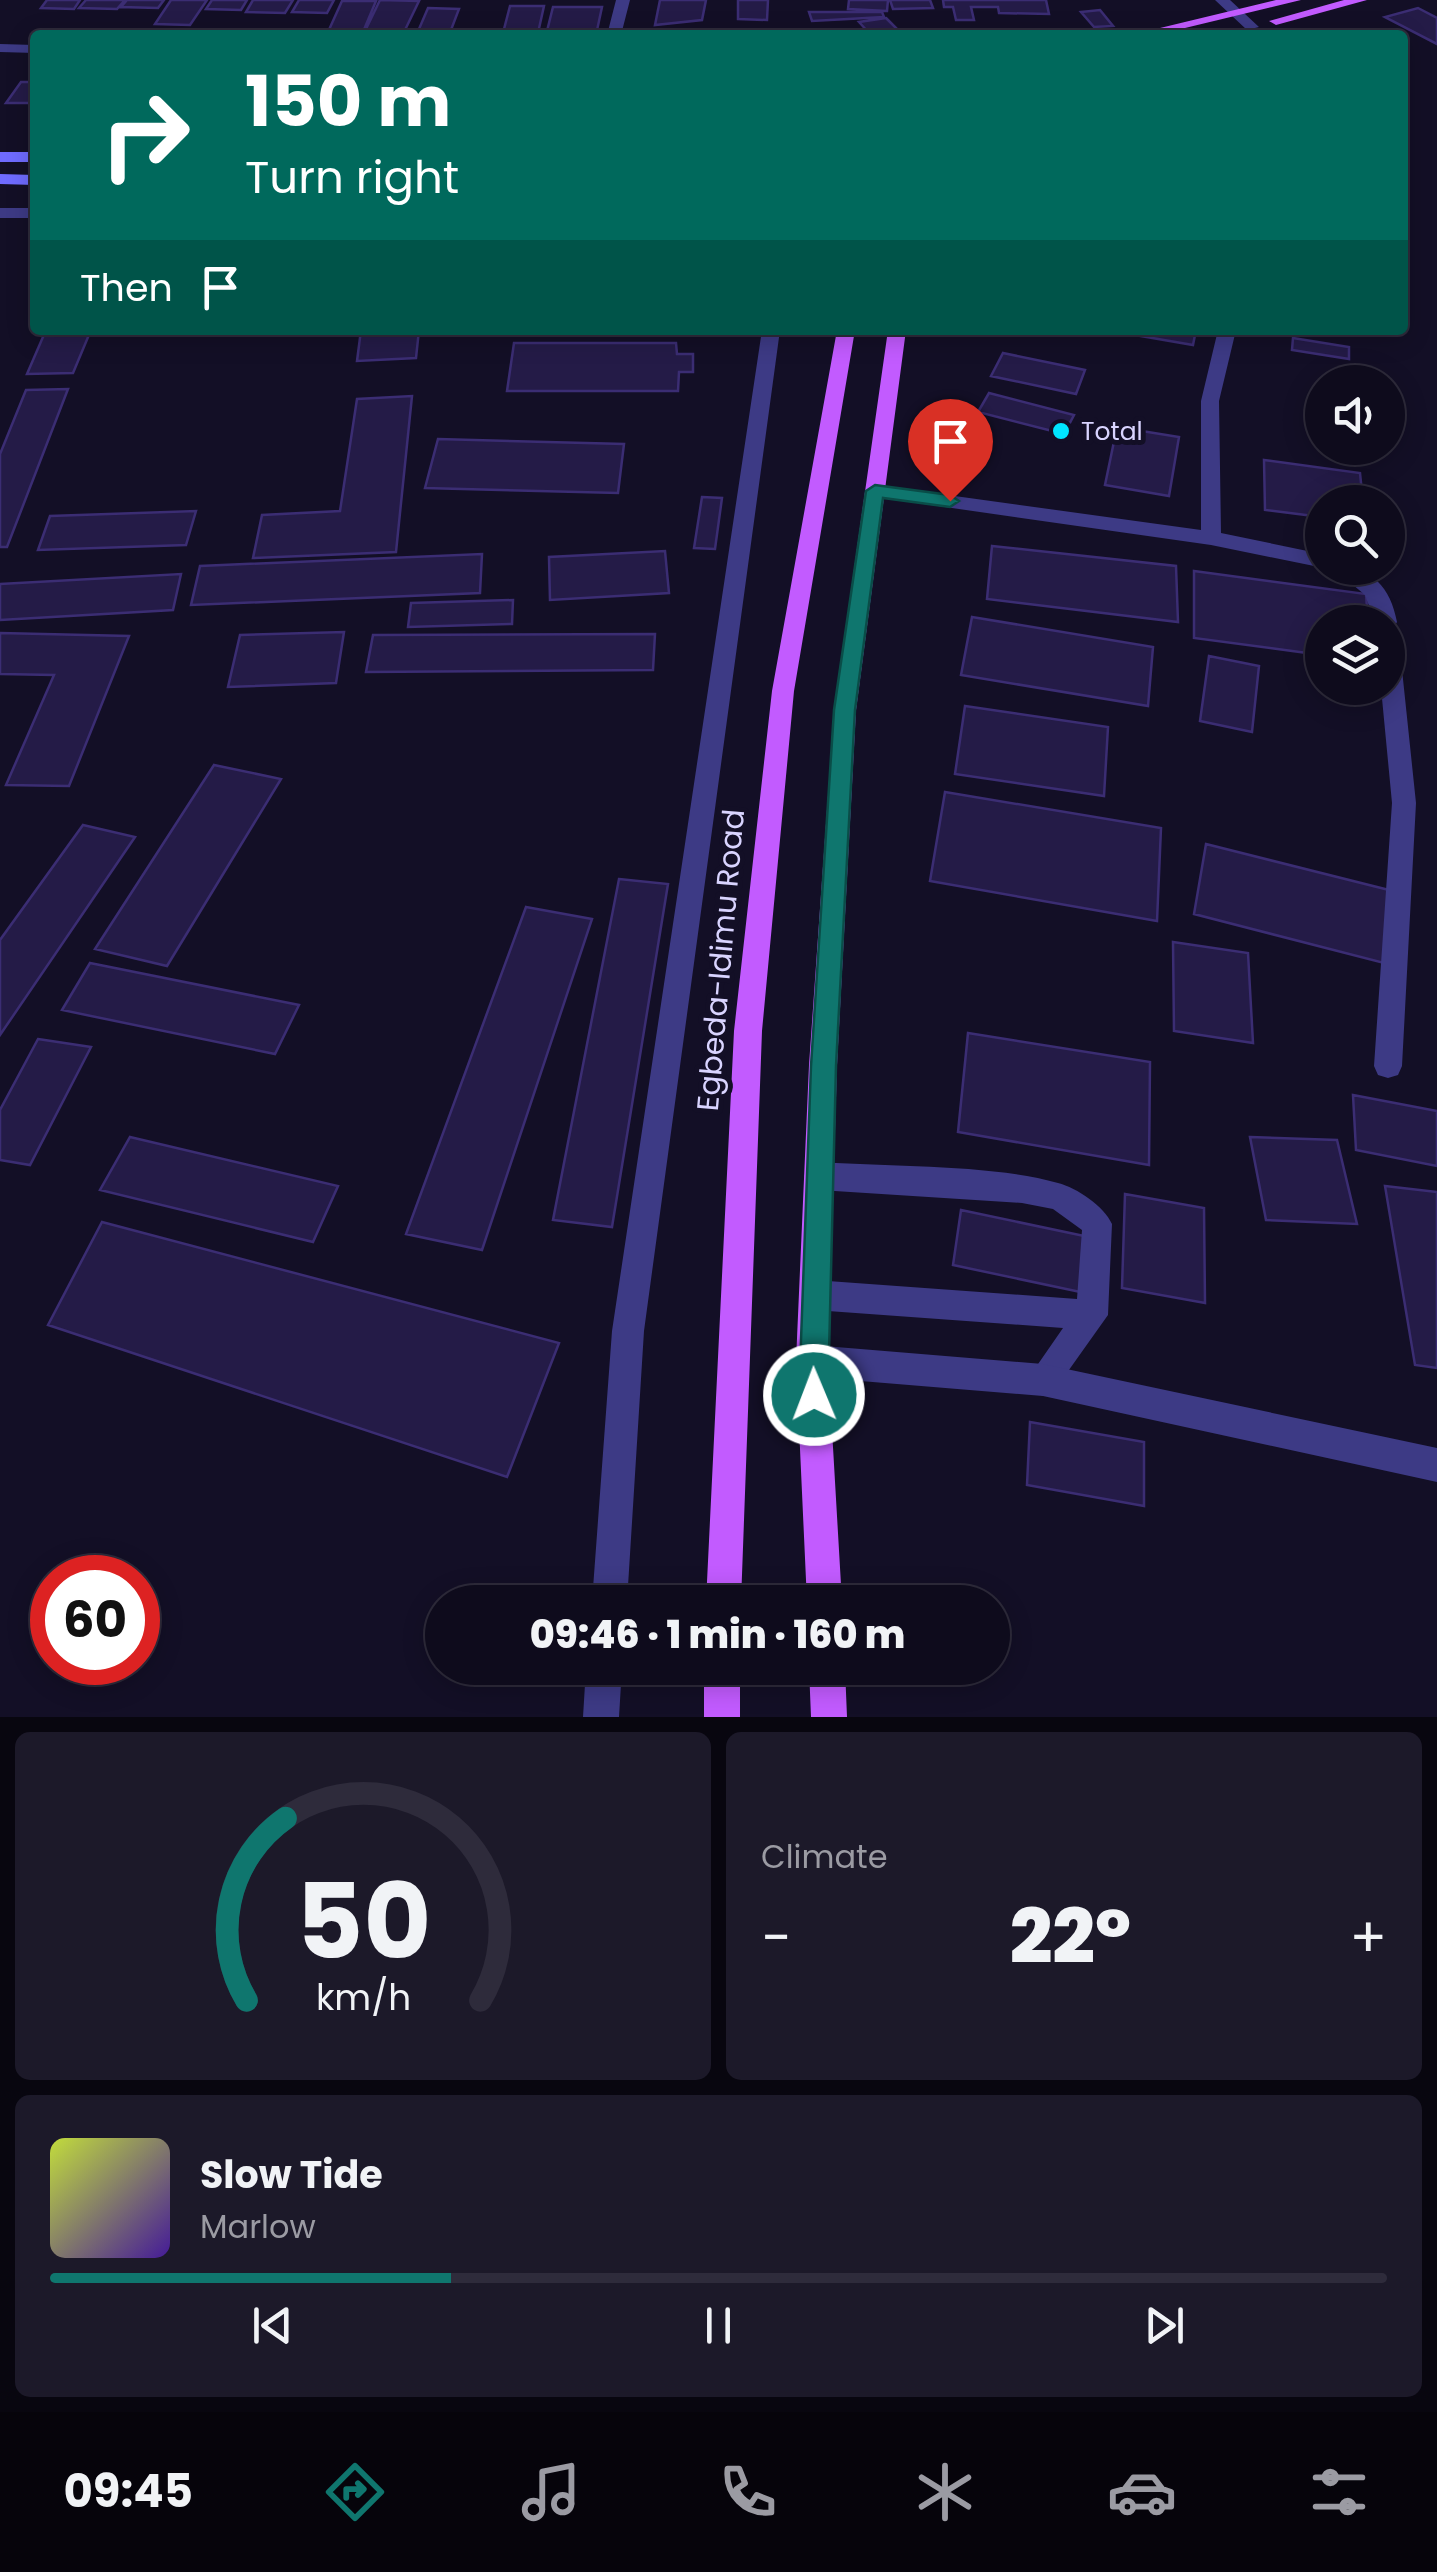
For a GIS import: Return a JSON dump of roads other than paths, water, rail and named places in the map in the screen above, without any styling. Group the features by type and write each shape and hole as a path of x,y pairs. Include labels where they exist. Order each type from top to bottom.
{"main road":[{"path":"1161,30 1294,0"},
{"path":"1254,30 1360,0"},
{"path":"0,157 30,157"},
{"path":"0,180 30,180"},
{"name":"Egbeda-Idimu Road","path":"724,1585 748,1031 784,691 845,335"},
{"path":"823,1585 812,1360 844,710 896,335"},
{"path":"722,1685 722,1717"},
{"path":"828,1685 829,1717"}],"street":[{"path":"615,30 623,0"},
{"path":"1222,0 1254,30"},
{"path":"0,48 30,48"},
{"path":"0,213 30,213"},
{"path":"610,1585 628,1331 769,335"},
{"path":"1211,538 1210,400 1225,335"},
{"path":"875,491 1211,538 1305,558"},
{"path":"1388,1066 1404,803 1394,705"},
{"path":"819,1176 1022,1189 1060,1197 1097,1224 1092,1314 1043,1380"},
{"path":"814,1295 1092,1314"},
{"path":"812,1360 1043,1380 1437,1465"},
{"path":"601,1717 603,1685"}],"place":[{"name":"Total","path":"1061,431"}]}
